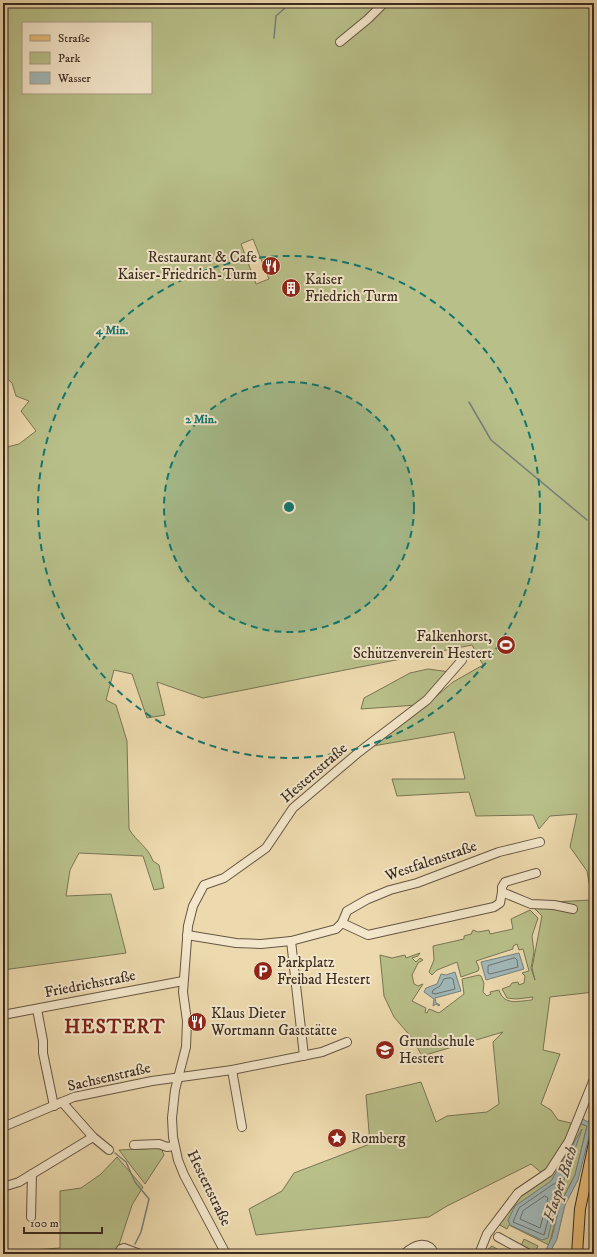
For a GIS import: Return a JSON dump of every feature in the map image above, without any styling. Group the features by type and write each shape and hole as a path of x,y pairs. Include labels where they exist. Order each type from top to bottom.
{"main road":[{"path":"576,1254 589,1183 594,1143"}],"street":[{"path":"340,42 368,19 384,3"},
{"name":"Hestertstraße","path":"226,1254 184,1175 174,1146 172,1118 178,1078 186,1047 187,1036 183,981 187,936 193,906 204,885 224,878 266,848 292,808 359,752 427,700 462,660"},
{"name":"Westfalenstraße","path":"187,936 236,943 261,944 291,941 336,929 342,923 347,911 368,898 390,890 417,883 499,852 540,842"},
{"path":"342,923 368,935 494,907 500,903 504,882 536,873"},
{"path":"502,892 531,904 554,905 573,909"},
{"path":"291,941 304,1056"},
{"name":"Friedrichstraße","path":"3,1016 183,981"},
{"path":"37,1009 43,1041 43,1053 54,1106"},
{"name":"Sachsenstraße","path":"3,1127 74,1097 152,1081 232,1070 304,1056 322,1052 347,1042"},
{"path":"232,1070 242,1127"},
{"path":"480,1254 488,1234 518,1192 549,1172 569,1142 594,1078"},
{"path":"62,1102 93,1137 109,1150"},
{"path":"3,1187 19,1182 93,1137"},
{"path":"134,1145 159,1144 167,1147 174,1146"},
{"path":"31,1217 32,1174"},
{"path":"498,1237 529,1254"},
{"path":"404,1254 416,1245 420,1244 434,1252"},
{"path":"119,1254 124,1248 140,1254"}],"green space":[{"path":"3,3 594,3 594,992 550,997 543,1050 560,1054 541,1104 551,1110 558,1120 575,1124 562,1151 543,1174 531,1164 447,1206 429,1217 256,1235 249,1209 282,1191 294,1173 370,1144 366,1095 421,1082 436,1122 447,1116 487,1112 499,1104 493,1042 503,1032 422,1056 412,1038 394,1017 384,996 380,955 392,958 405,955 406,958 420,953 418,956 412,958 416,962 420,958 423,960 418,963 412,975 414,984 418,986 423,984 412,1001 426,1008 425,1012 427,1013 429,1009 439,1013 464,994 462,979 479,975 484,983 483,992 487,996 491,994 490,992 499,990 501,995 508,1000 532,1000 533,997 516,999 507,998 502,989 510,986 512,983 518,982 519,985 524,983 525,976 522,973 529,971 523,949 519,950 517,944 513,946 513,949 476,961 479,968 478,971 461,977 457,962 437,970 432,975 429,972 434,960 433,946 464,939 464,936 471,934 473,930 478,932 489,930 490,934 513,929 511,919 530,910 538,918 532,936 534,952 531,968 535,980 532,968 542,916 532,906 533,903 592,900 587,871 570,847 577,814 550,816 539,829 533,815 476,816 469,792 397,796 392,779 465,779 454,732 373,746 412,717 453,682 483,665 472,645 203,698 157,682 165,715 147,718 132,674 114,670 106,700 116,705 127,741 129,829 151,856 153,861 159,865 164,888 154,890 143,856 79,853 70,870 66,896 111,894 126,953 3,970 3,448 19,444 36,431 21,411 29,401 16,396 12,383 3,375","holes":["253,239 269,279 256,284 241,244"]},
{"path":"428,669 450,672 417,705 361,709 364,698 410,673"},
{"path":"579,1123 587,1126 575,1175 560,1204 549,1245 509,1225 507,1229 498,1224 518,1194 546,1175"},
{"path":"161,1148 164,1155 145,1184 119,1150"},
{"path":"117,1157 143,1187 132,1205 116,1254 3,1254 3,1252 60,1248 60,1191 81,1188 101,1174"},
{"path":"524,1239 538,1246 534,1254 520,1248"},
{"path":"492,1246 505,1254 482,1254"},
{"path":"512,1247 525,1254 505,1254"}],"water":[{"path":"519,953 524,969 486,980 481,962"},
{"path":"455,972 461,991 435,998 436,1003 440,1005 439,1006 436,1004 433,1006 434,999 424,992 426,988 437,984 441,974 446,975"},
{"path":"581,1118 588,1122 589,1120 593,1121 578,1180 565,1205 557,1239 549,1254 544,1254 552,1237 560,1204 575,1175 587,1126 579,1123"},
{"name":"Hasper Bach","path":"582,1129 556,1203 548,1238 542,1240 510,1225 508,1220 515,1206 551,1181"}],"waterway":[{"path":"274,38 276,16 285,8 286,3"},
{"path":"469,402 491,440 587,520"},
{"path":"115,1153 126,1162 135,1182 149,1199 141,1232 135,1244"}],"place":[{"name":"Restaurant & Cafe Kaiser-Friedrich-Turm","path":"271,266"},
{"name":"Kaiser Friedrich Turm","path":"291,288"},
{"name":"Falkenhorst, Schützenverein Hestert","path":"506,645"},
{"name":"Parkplatz Freibad Hestert","path":"263,971"},
{"name":"Klaus Dieter Wortmann Gaststätte","path":"197,1022"},
{"name":"Grundschule Hestert","path":"385,1050"},
{"name":"Romberg","path":"337,1138"}],"district":[{"name":"HESTERT","path":"115,1027"}]}
